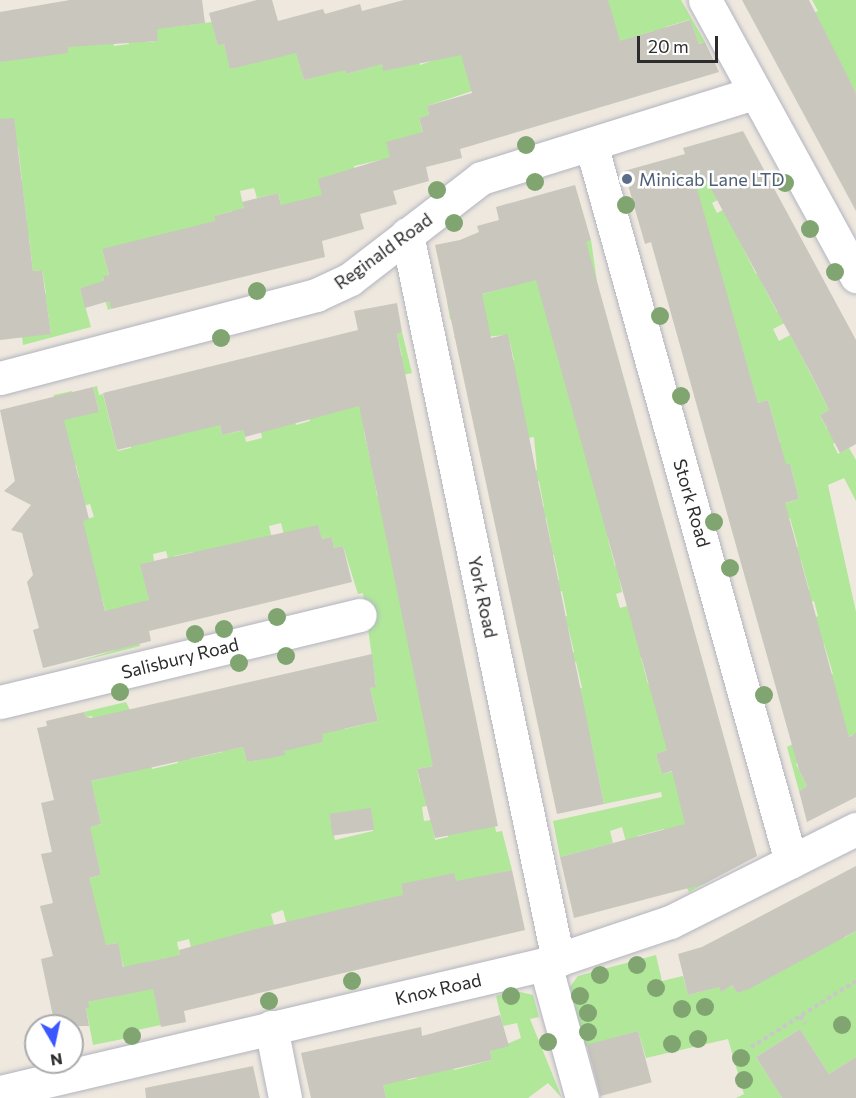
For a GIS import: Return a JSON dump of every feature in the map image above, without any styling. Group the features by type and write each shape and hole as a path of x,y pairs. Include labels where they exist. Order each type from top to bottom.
{"street":[{"path":"705,0 856,276"},
{"name":"Reginald Road","path":"0,378 316,295 350,279 481,178 754,93"},
{"name":"Stork Road","path":"591,144 791,862"},
{"name":"York Road","path":"408,234 551,962 582,1098"},
{"name":"Salisbury Road","path":"0,702 360,615"},
{"name":"Knox Road","path":"0,1092 551,962 670,922 856,829"},
{"path":"270,1027 285,1098"}],"path":[{"path":"751,1047 856,981"},
{"path":"800,1016 805,1023"}],"green space":[{"path":"153,0 158,0 162,28 212,22 218,46 224,44 231,69 294,45 304,80 335,72 338,43 346,74 371,67 375,40 384,71 412,34 420,65 608,0 681,0 705,42 699,44 689,20 665,27 673,53 660,56 653,31 427,106 429,115 419,118 424,137 391,160 385,176 380,160 354,166 358,183 319,209 328,239 288,231 278,193 257,198 254,188 240,191 251,240 232,211 214,216 230,280 102,249 109,275 103,277 111,309 108,310 100,283 80,288 91,327 23,345 22,337 51,333 46,300 25,303 46,293 42,270 33,271 29,237 17,239 27,225 23,192 9,182 22,180 18,147 0,137 0,62 67,40 109,3 114,46 129,44 128,33 145,31 147,42 158,41"},
{"path":"812,0 856,0 856,93 813,13 818,11"},
{"path":"708,165 725,196 712,203 717,213 744,199 764,236 743,248 756,274 778,263 764,287 777,312 798,301 804,313 773,329 779,341 790,335 829,410 820,415 827,429 856,414 856,431 833,444 838,454 849,448 856,460 856,501 844,478 828,485 856,612 856,736 854,734 796,764 807,786 799,791 787,747 822,729 809,680 833,674 824,644 801,650 813,618 818,616 814,601 789,608 786,596 809,589 801,560 777,566 774,553 798,547 790,518 766,524 762,510 799,499 790,464 752,474 780,442 768,400 758,403 690,170"},
{"path":"591,240 633,532 608,539 615,566 640,559 643,571 619,578 622,592 616,594 620,608 651,599 666,651 641,658 648,684 673,677 667,750 656,754 662,774 682,769 707,882 689,892 672,858 664,829 637,836 645,865 633,868 622,827 610,831 613,843 560,857 553,821 662,797 661,792 604,804 590,736 575,739 565,692 582,688 576,662 559,665 558,656 574,652 568,627 550,620 567,616 562,591 545,594 542,584 559,580 554,555 537,558 535,547 551,543 546,517 529,520 527,511 544,507 539,481 522,484 519,474 537,470 534,437 512,441 496,364 514,360 508,335 455,339 454,336 484,329 450,319 447,301 463,298 476,269 483,294 508,287 577,244"},
{"path":"402,332 412,373 403,375 364,432 370,459 391,455 372,468 377,496 399,492 413,668 453,762 417,769 420,783 436,780 461,799 422,807 424,821 431,820 435,840 448,837 447,831 495,826 496,832 502,831 512,870 456,882 401,884 409,923 294,951 283,910 271,914 274,925 191,948 189,939 177,942 185,977 178,979 186,1011 166,958 148,962 161,1025 137,1030 138,1036 93,1045 86,1008 88,1002 131,993 117,943 71,953 78,881 101,875 94,846 77,830 101,824 94,795 67,787 125,773 96,732 92,716 86,717 84,712 126,702 145,740 152,769 178,763 172,733 184,731 190,759 223,752 217,723 222,722 229,750 243,747 247,762 258,760 281,740 307,745 323,742 320,729 345,729 378,721 370,688 376,686 363,593 358,594 343,546 334,548 332,537 322,539 318,526 309,528 292,566 281,523 269,526 272,538 197,569 193,552 174,556 177,594 166,551 153,554 154,561 141,564 149,600 144,602 151,631 131,609 140,646 73,663 115,650 102,598 32,533 94,517 90,504 71,509 64,482 79,478 76,465 26,477 54,395 72,391 75,400 99,412 93,387 97,386 99,395 103,394 117,451 131,448 124,421 220,425 222,435 240,431 227,363 246,442 262,438 260,427 291,407 296,425 310,421 309,413 371,363 402,356 397,334","holes":["371,809 373,831 335,840 330,819"]},
{"path":"832,915 844,938 856,931 856,1057 829,1074 800,1029 756,1057 782,1098 736,1098 744,1094 728,1039 646,1058 638,1031 585,1046 570,987 578,976 656,955 662,981 683,976 688,995 714,988 714,978 721,991 732,985 737,993"},
{"path":"516,991 533,995 539,1017 530,1019 562,1098 548,1083 528,1098 386,1098 380,1073 409,1080 417,1078 414,1065 450,1058 454,1070 492,1060 490,1051 521,1038 517,1023 503,1026 496,996"}],"building":[{"path":"70,0 202,0 205,23 157,29 158,41 68,47 68,53 0,62 0,12"},
{"path":"257,0 272,0 278,21 323,9 325,14 360,4 362,11 404,0 608,0 620,41 690,20 699,44 705,42 719,72 460,149 462,158 426,167 429,181 393,191 397,204 360,214 364,229 322,241 325,257 111,309 109,301 85,308 80,288 104,281 103,276 109,275 102,249 215,221 214,216 244,208 242,202 278,193 281,205 322,195 318,179 390,157 386,142 423,132 419,118 429,115 427,106 472,93 461,55 383,71 382,64 346,74 345,70 304,80 296,53 230,69 224,44 218,46 209,13"},
{"path":"742,0 809,0 856,93 856,211"},
{"path":"14,118 33,271 42,270 51,334 0,340 0,119"},
{"path":"743,131 856,340 856,444 840,453 820,415 829,410 810,372 703,174 694,178 758,403 768,400 786,464 790,464 799,499 785,503 849,737 856,733 856,797 807,822 799,791 807,786 799,770 651,242 645,244 624,171 685,154 683,148"},
{"path":"575,185 591,240 586,242 757,856 704,884 574,918 560,857 685,824 672,771 662,774 656,754 667,750 536,280 482,294 491,338 508,334 604,804 557,814 435,245 460,240 479,232 477,226 499,220 496,207"},
{"path":"397,303 402,332 397,334 498,826 435,838 417,769 433,766 359,406 245,437 243,430 222,435 220,425 117,450 103,393 358,330 354,311"},
{"path":"93,387 99,412 64,420 89,519 83,521 105,611 149,600 140,564 318,525 322,539 332,537 334,548 343,546 352,582 149,631 151,641 43,668 33,630 39,628 27,582 33,575 22,533 11,530 31,505 4,491 15,481 0,410"},
{"path":"372,654 376,687 370,688 378,721 322,734 323,742 284,751 285,755 271,758 247,762 243,747 91,781 101,824 90,827 101,875 89,878 106,945 118,943 123,967 180,955 179,950 260,928 403,895 401,884 454,873 456,881 512,870 525,930 184,1011 186,1022 161,1027 153,989 88,1002 89,1007 86,1008 89,1026 84,1026 84,1014 52,1014 41,959 53,956 40,906 53,903 41,854 52,852 41,803 54,800 37,728 47,726 46,721 84,712 86,717 92,718"},
{"path":"371,808 374,830 332,836 329,814"},
{"path":"856,866 856,931 749,989 737,993 732,985 721,992 719,987 688,995 678,954 702,947"},
{"path":"500,1015 509,1046 490,1051 492,1060 383,1085 386,1098 311,1098 301,1053 421,1027 422,1036"},
{"path":"800,1029 829,1074 856,1057 856,1098 782,1098 756,1057"},
{"path":"638,1031 652,1082 601,1096 587,1045"},
{"path":"253,1066 260,1098 146,1098 145,1088"}],"place":[{"name":"Minicab Lane LTD","path":"627,179"}]}
